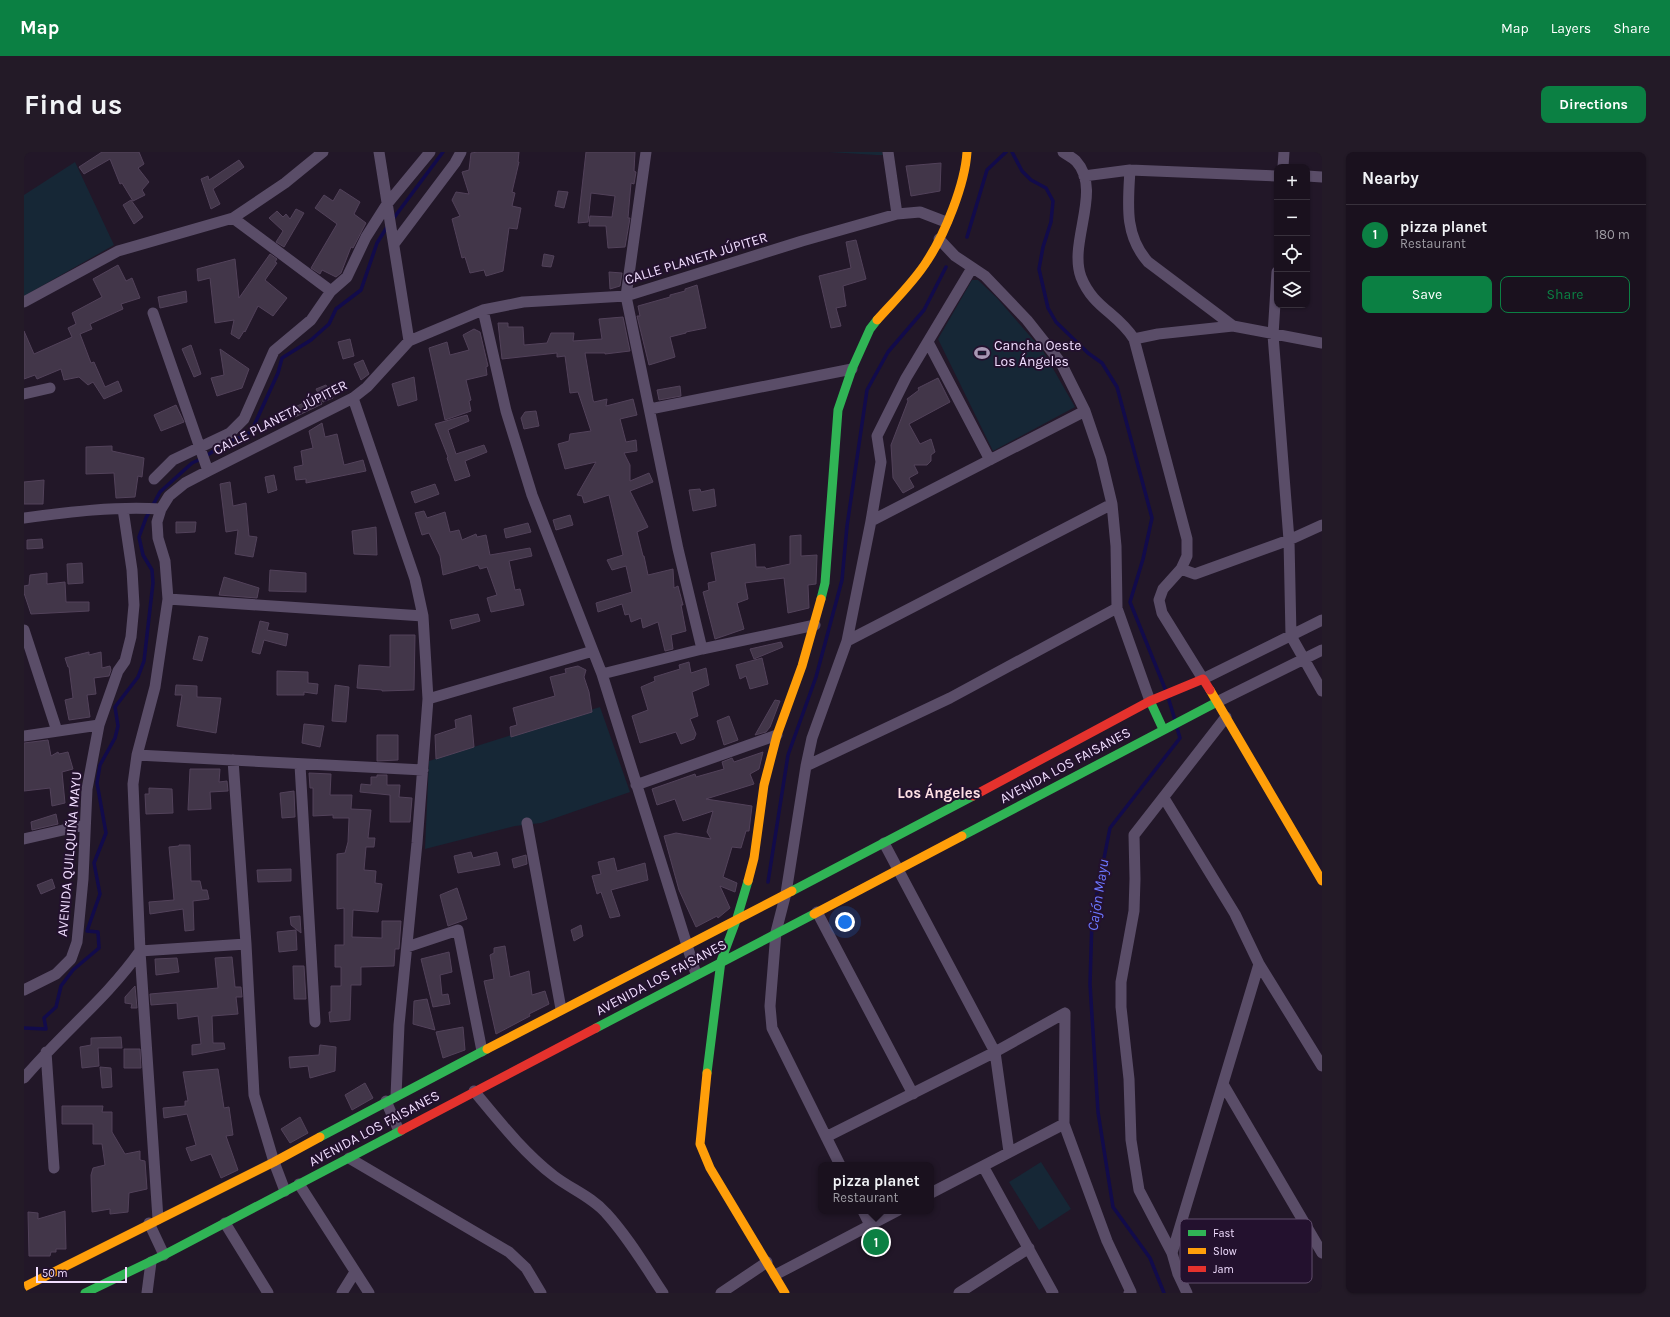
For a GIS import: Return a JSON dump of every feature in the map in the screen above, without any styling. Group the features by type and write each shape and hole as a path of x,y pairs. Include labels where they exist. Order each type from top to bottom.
{"street":[{"path":"24,302 118,251 233,218 285,183 323,152"},
{"path":"379,152 409,341"},
{"path":"154,479 173,460 230,433 244,419 274,351 311,320 331,291 347,277 366,237 387,204 430,152"},
{"path":"394,244 456,163 461,152"},
{"path":"646,152 626,296 678,549 702,649"},
{"path":"888,152 897,214"},
{"path":"785,1293 775,1274 710,1168 700,1144 700,1119 721,961 737,918 754,858 764,786 777,735 815,625 825,583 838,410 852,369 870,328 927,262 939,239 958,193 966,166 967,152"},
{"path":"1063,152 1076,161 1084,176 1087,190 1078,253 1080,275 1086,290 1098,304 1120,320 1134,339 1187,539 1187,556 1181,569 1163,589 1160,600 1162,613 1226,717 1322,880"},
{"path":"1283,164 1284,152"},
{"path":"1084,176 1130,170 1274,176"},
{"path":"1130,170 1128,202 1130,233 1138,251 1148,262 1233,326"},
{"path":"1310,176 1322,177"},
{"name":"CALLE PLANETA JÚPITER","path":"208,471 353,398 367,387 409,341 483,310 523,302 626,296 802,241 897,214 920,212 946,222"},
{"path":"233,218 331,291"},
{"path":"939,239 955,256 985,276 1027,320 1061,363 1085,410 1101,458 1112,504 1116,546 1117,608 1150,701 1167,727"},
{"path":"838,1162 772,1028 770,1006 776,932 786,893 806,766 812,738 847,641 881,462 877,436 906,378 972,268"},
{"path":"1275,308 1273,335 1289,540 1290,636 1322,691"},
{"path":"483,310 506,411 532,494 602,674 696,974"},
{"path":"154,314 208,471 185,483 168,496 161,509 157,522 158,538 165,562 168,599 155,687 137,755 133,784 153,1221 164,1255"},
{"path":"1134,339 1158,334 1233,326 1273,335 1322,343"},
{"path":"928,342 990,460"},
{"path":"650,408 852,369"},
{"path":"24,394 50,388"},
{"path":"353,398 415,579 423,616 428,699 423,770 399,1025 396,1096"},
{"path":"871,521 1085,410"},
{"path":"847,641 1112,504"},
{"path":"24,518 123,509 161,509"},
{"name":"AVENIDA QUILQUIÑA MAYU","path":"24,990 56,974 71,959 78,942 88,788 99,725 118,671 125,661 131,637 134,605 132,570 123,509"},
{"path":"1181,569 1194,574 1289,540 1322,525"},
{"path":"168,599 423,616"},
{"path":"806,766 950,698 1117,608"},
{"path":"1203,679 1322,620"},
{"path":"602,674 702,649 815,625"},
{"path":"24,630 57,731"},
{"path":"1217,702 1322,650"},
{"path":"428,699 593,651"},
{"name":"AVENIDA LOS FAISANES","path":"274,1162 386,1101 686,944 884,843 1150,701 1203,679"},
{"name":"AVENIDA LOS FAISANES","path":"151,1262 696,974 1217,702"},
{"path":"1180,1278 1172,1253 1139,1190 1131,1140 1129,1079 1120,1007 1121,982 1134,911 1134,835 1226,717"},
{"path":"24,736 99,725"},
{"path":"636,785 777,735"},
{"path":"137,755 300,765 423,770"},
{"path":"233,760 246,944 254,1095 274,1162 285,1191"},
{"path":"300,765 315,1022"},
{"path":"1164,798 1236,914 1259,964 1322,1066"},
{"path":"527,822 561,1010"},
{"path":"24,839 85,825"},
{"path":"884,843 995,1052 1009,1152"},
{"path":"817,912 913,1094"},
{"path":"407,947 458,930 482,1051"},
{"path":"24,1078 46,1052 109,991 140,951 246,944"},
{"path":"1182,1219 1259,964"},
{"path":"826,1137 995,1052 1065,1013 1064,1124 1107,1241 1131,1292 1129,1293"},
{"path":"46,1052 54,1168"},
{"path":"1223,1084 1302,1219"},
{"path":"474,1091 514,1140 554,1176 580,1192 605,1212 623,1234 663,1293"},
{"path":"386,1101 400,1131"},
{"path":"934,1191 1064,1124"},
{"path":"349,1158 509,1252 526,1268 540,1293"},
{"path":"24,1286 274,1162"},
{"path":"983,1166 1054,1293"},
{"path":"299,1184 368,1293"},
{"path":"864,1214 870,1225"},
{"path":"775,1274 891,1214"},
{"path":"225,1223 268,1293"},
{"path":"1172,1253 1180,1226"},
{"path":"1312,1236 1322,1253"},
{"path":"959,1293 1029,1248"},
{"path":"85,1293 151,1262"},
{"path":"147,1293 151,1262"},
{"path":"721,1293 767,1262"},
{"path":"342,1293 355,1272"},
{"path":"1182,1283 1187,1293"}],"shaded area":[{"path":"829,152 882,152 883,155 877,155"},
{"path":"75,162 114,245 24,296 24,195"},
{"path":"972,280 978,280 997,298 1043,351 1075,407 993,451 938,339"},
{"path":"600,707 630,792 541,823 515,826 425,849 429,761"},
{"path":"1041,1162 1071,1209 1039,1230 1009,1182"}],"building":[{"path":"102,152 139,152 144,164 138,168 149,182 142,190 145,195 133,201 122,183 120,184 110,159 84,174 79,167"},
{"path":"519,152 519,162 512,192 515,193 512,206 521,208 517,229 509,228 503,271 486,276 484,270 470,273 465,257 462,258 452,219 460,216 452,200 456,192 469,194 462,172 469,170 471,153"},
{"path":"586,152 635,152 634,171 636,172 634,184 631,183 628,218 630,218 625,247 608,248 606,226 589,226 590,216 612,217 615,196 591,193 588,222 578,223"},
{"path":"239,160 244,167 213,189 220,204 211,209 201,179 208,176 209,180"},
{"path":"941,163 940,191 911,196 906,166"},
{"path":"340,189 360,202 354,214 366,223 353,248 351,247 341,273 336,277 322,270 320,274 311,268 337,224 315,208 324,195 333,201"},
{"path":"558,191 568,192 564,208 555,206"},
{"path":"131,200 143,217 134,224 123,205"},
{"path":"296,209 304,213 284,247 276,242 283,231 269,218 277,211 283,217 286,214 290,219"},
{"path":"856,240 866,279 843,286 846,306 836,308 841,326 831,328 819,276 851,268 846,242"},
{"path":"270,254 277,259 275,262 277,263 265,280 287,298 273,316 258,306 245,332 244,331 239,339 231,334 234,320 215,323 210,278 198,281 197,269 235,259 239,298"},
{"path":"544,254 554,256 551,267 542,266"},
{"path":"118,265 126,281 132,278 140,298 121,304 123,309 90,324 92,329 80,334 91,363 94,362 105,387 118,381 122,391 104,399 93,382 88,385 79,377 64,380 61,369 37,379 35,375 24,379 24,331 34,354 72,337 68,328 76,324 72,313 102,297 93,279"},
{"path":"609,272 622,273 620,286 610,289"},
{"path":"697,285 706,328 670,337 675,357 649,365 637,316 640,316 638,306 670,297 670,295 685,291 685,289"},
{"path":"186,291 187,302 160,308 158,297"},
{"path":"623,317 630,351 605,354 585,353 594,402 607,399 606,406 633,399 637,415 620,419 626,442 636,440 637,451 624,453 630,465 630,481 649,473 653,482 630,491 648,527 637,532 648,575 673,569 674,588 678,586 683,605 681,605 686,631 671,635 673,649 665,651 658,622 643,628 641,618 631,622 629,614 625,615 622,604 598,612 596,603 632,592 626,566 612,570 607,560 623,555 609,495 584,503 582,496 577,495 596,462 565,469 558,444 569,441 570,434 591,431 578,392 570,393 565,356 557,357 557,353 502,359 498,323 508,323 508,327 523,327 524,345 547,343 551,333 574,333 573,341 602,339 599,319"},
{"path":"474,329 480,332 488,366 486,367 487,375 466,380 471,400 469,401 471,411 445,420 429,348 447,342 450,355 469,350 463,335"},
{"path":"350,339 354,356 343,359 338,342"},
{"path":"191,345 201,374 194,377 182,349"},
{"path":"220,349 249,369 242,388 217,396 211,378 224,375"},
{"path":"363,360 369,374 361,380 354,364"},
{"path":"414,377 417,400 398,406 392,384"},
{"path":"938,378 950,402 909,424 920,444 931,439 935,452 931,455 931,461 927,465 914,465 918,473 909,478 914,487 903,493 893,478 891,445 908,401 907,399 919,390 918,388"},
{"path":"326,385 333,398 323,402 316,389"},
{"path":"680,386 681,396 659,400 657,390"},
{"path":"318,396 322,404 295,417 291,409"},
{"path":"176,405 184,422 161,431 154,415"},
{"path":"536,411 539,426 524,429 521,418 525,412"},
{"path":"467,415 469,421 448,430 456,454 484,445 487,452 465,461 470,476 455,481 447,458 448,457 435,424"},
{"path":"322,423 325,437 337,434 344,465 363,460 366,471 306,483 306,479 296,480 294,467 303,465 301,451 313,448 309,431"},
{"path":"112,446 112,451 144,458 142,477 138,476 135,497 116,498 114,473 86,474 86,447"},
{"path":"274,475 277,490 268,493 265,477"},
{"path":"44,480 43,504 24,504 24,482"},
{"path":"230,482 233,506 246,503 249,536 257,537 253,557 235,554 238,530 226,532 220,484"},
{"path":"435,484 439,494 415,503 411,492"},
{"path":"700,489 701,492 714,489 716,506 693,511 689,490"},
{"path":"424,511 427,518 445,512 450,532 459,530 462,540 476,534 477,537 486,535 490,555 530,548 532,556 509,561 515,590 520,589 524,605 491,612 487,598 497,595 487,567 480,569 478,565 443,575 440,556 429,533 422,535 415,513"},
{"path":"570,515 573,525 556,530 553,520"},
{"path":"176,522 196,522 195,532 176,533"},
{"path":"528,523 531,532 506,538 504,529"},
{"path":"376,527 377,555 354,554 352,531"},
{"path":"801,535 801,556 817,555 816,584 808,585 809,608 788,613 784,578 745,583 748,599 737,603 744,629 715,639 703,592 709,590 708,583 716,581 711,553 755,544 756,567 765,567 766,569 790,564 790,536"},
{"path":"42,539 43,548 27,549 27,540"},
{"path":"82,563 83,583 68,584 67,564"},
{"path":"270,570 306,573 306,592 269,591"},
{"path":"47,573 47,584 65,582 66,602 89,602 89,611 31,614 24,593 24,586 29,585 30,575"},
{"path":"224,577 259,588 257,598 219,595"},
{"path":"478,614 480,621 452,629 450,620"},
{"path":"260,621 269,623 267,630 288,634 286,646 264,640 260,654 252,652"},
{"path":"390,635 415,635 414,690 382,691 357,688 359,665 390,667"},
{"path":"199,636 208,638 202,661 193,659"},
{"path":"781,642 783,647 754,659 750,649"},
{"path":"89,652 89,655 101,652 102,668 110,666 111,670 109,676 94,678 96,694 87,695 90,717 69,720 65,700 73,698 69,667 65,658"},
{"path":"762,658 768,684 750,689 746,676 740,679 736,665"},
{"path":"689,662 691,673 706,668 709,685 692,692 698,716 690,719 696,734 694,739 681,744 676,732 640,743 632,716 648,710 641,687 655,681 654,677 680,669 679,665"},
{"path":"578,666 586,670 584,677 589,692 592,712 511,737 510,727 517,725 513,708 555,696 550,677 566,673 565,669"},
{"path":"277,671 308,672 308,683 318,684 317,694 304,692 304,695 277,695"},
{"path":"176,685 197,686 197,697 221,698 216,733 177,726 182,695 175,695"},
{"path":"335,685 349,687 346,722 332,721"},
{"path":"775,700 780,701 770,727 766,732 755,735"},
{"path":"471,715 474,747 436,759 435,735 456,728 455,720"},
{"path":"729,716 738,740 724,745 717,721"},
{"path":"304,724 324,726 320,747 302,743"},
{"path":"377,735 398,735 398,760 377,761"},
{"path":"48,740 51,756 58,752 59,754 68,752 73,769 62,772 65,803 52,806 50,788 24,791 24,743"},
{"path":"763,752 759,769 750,774 754,784 706,799 752,806 749,831 746,831 741,848 732,847 723,877 737,883 735,892 720,886 730,908 718,918 717,916 696,927 679,890 664,836 676,833 711,839 707,832 713,811 683,821 675,799 657,805 652,789 695,774 696,777 724,769 722,762 732,758 734,762"},
{"path":"190,769 220,769 219,782 227,781 228,791 210,792 211,809 188,810"},
{"path":"309,773 331,774 330,795 352,795 351,809 371,810 368,838 375,838 374,847 366,847 364,870 376,871 375,883 382,884 378,912 353,910 352,937 382,938 382,921 401,921 399,949 395,949 394,966 361,967 361,985 351,985 350,1020 330,1022 329,1012 331,1012 331,986 341,986 341,967 335,967 335,945 344,945 344,908 337,909 337,854 345,853 348,842 349,818 333,818 333,815 313,816 313,788 310,788"},
{"path":"377,775 387,775 387,785 400,785 399,797 412,798 410,822 390,822 390,795 360,792 361,784 371,785 371,777 377,777"},
{"path":"149,788 172,789 173,813 146,814 145,794 149,794"},
{"path":"294,791 295,817 282,818 280,793"},
{"path":"56,814 58,824 32,830 31,822"},
{"path":"190,845 191,881 200,881 202,890 207,890 209,899 193,901 194,930 185,931 183,909 150,914 149,902 174,900 169,847"},
{"path":"471,852 473,858 497,852 500,865 458,873 454,856"},
{"path":"526,855 527,864 514,868 512,859"},
{"path":"614,858 617,871 645,863 648,880 611,890 620,916 610,918 601,892 597,894 592,876 601,874 598,862"},
{"path":"291,869 291,881 258,882 257,870"},
{"path":"52,879 55,888 41,894 37,885"},
{"path":"457,888 467,919 448,926 440,895"},
{"path":"300,916 301,933 291,925 290,917"},
{"path":"581,925 583,936 574,941 571,930"},
{"path":"296,930 297,950 279,952 277,932"},
{"path":"505,946 510,977 529,971 532,995 545,991 549,1004 496,1034 484,981 494,979 490,955 494,953 494,948"},
{"path":"449,952 452,972 440,975 442,995 448,994 450,1004 433,1007 421,959"},
{"path":"232,957 235,987 241,987 242,997 236,997 238,1014 212,1016 213,1043 224,1043 225,1049 192,1055 192,1045 201,1044 198,1016 178,1019 177,1003 151,1005 150,994 218,988 215,958"},
{"path":"177,958 179,972 156,975 155,959"},
{"path":"293,966 304,966 306,999 294,999"},
{"path":"135,986 137,1008 131,1008 132,1004 125,1003 125,997"},
{"path":"427,999 435,1030 413,1024 414,1001"},
{"path":"463,1027 465,1050 443,1058 436,1032"},
{"path":"121,1037 122,1048 98,1048 99,1066 82,1068 80,1047 91,1045 91,1038"},
{"path":"320,1045 336,1047 335,1071 310,1078 308,1066 290,1068 289,1057 319,1055"},
{"path":"124,1049 140,1049 141,1068 124,1068"},
{"path":"100,1067 111,1068 112,1087 102,1088"},
{"path":"218,1069 224,1108 229,1107 233,1135 226,1136 238,1170 221,1178 211,1154 191,1161 186,1148 196,1145 187,1114 164,1118 163,1108 185,1106 185,1101 188,1101 183,1072"},
{"path":"365,1083 373,1098 352,1110 345,1095"},
{"path":"62,1106 103,1106 102,1112 112,1112 112,1132 125,1154 140,1151 140,1160 145,1161 147,1189 129,1193 128,1212 110,1214 110,1209 92,1212 91,1175 93,1168 105,1165 102,1144 93,1144 93,1124 62,1124"},
{"path":"300,1117 308,1133 290,1143 281,1129"},
{"path":"65,1211 66,1249 56,1249 56,1252 51,1252 50,1256 29,1256 28,1212 38,1213 38,1219"}],"waterway":[{"path":"393,219 443,152"},
{"path":"967,237 987,170 1006,152"},
{"path":"1012,152 1022,171 1031,180 1046,188 1053,201 1051,222 1043,247 1039,269 1048,308 1056,322 1088,353 1102,363 1117,387 1152,518 1143,559 1130,602 1166,691"},
{"path":"24,1028 46,1029 44,1018 56,1007 61,986 73,970 99,948 98,932 87,931 100,894 94,863 106,833 97,783 100,765 115,738 118,726 115,707 138,677 144,661 153,583 152,570 143,555 139,537 146,518 160,492 192,463 203,458 224,444 251,432 278,373 282,358 311,340 329,324 336,309 361,290 377,243 387,227"},
{"path":"768,882 788,755 816,677 842,580 847,526 867,390 888,352 924,310 946,267"},
{"name":"Cajón Mayu","path":"1168,697 1175,720"},
{"name":"Cajón Mayu","path":"1164,1293 1150,1258 1113,1207 1098,1112 1090,984 1092,919 1110,828 1180,738 1177,728"}],"traffic: fast":[{"path":"821,599 825,583 838,410 852,369 870,329 877,320"},
{"path":"1150,701 1163,729"},
{"path":"962,836 1217,702"},
{"path":"792,891 973,796"},
{"path":"707,1073 721,961 737,918 748,881"},
{"path":"596,1028 814,914"},
{"path":"320,1137 487,1049"},
{"path":"85,1293 164,1255 402,1130"}],"traffic: slow":[{"path":"877,320 916,277 941,237 958,193 967,152"},
{"path":"748,881 754,858 764,785 777,735 802,666 821,599"},
{"path":"1210,690 1322,881"},
{"path":"814,914 962,836"},
{"path":"487,1049 792,891"},
{"path":"707,1073 700,1144 710,1168 785,1293"},
{"path":"24,1287 274,1162 320,1137"}],"traffic: jam":[{"path":"973,796 1150,701 1203,679 1210,690"},
{"path":"402,1130 596,1028"}],"place":[{"name":"Cancha Oeste Los Ángeles","path":"982,353"},
{"name":"pizza planet","path":"876,1242"}],"district":[{"name":"Los Ángeles","path":"939,793"}]}
